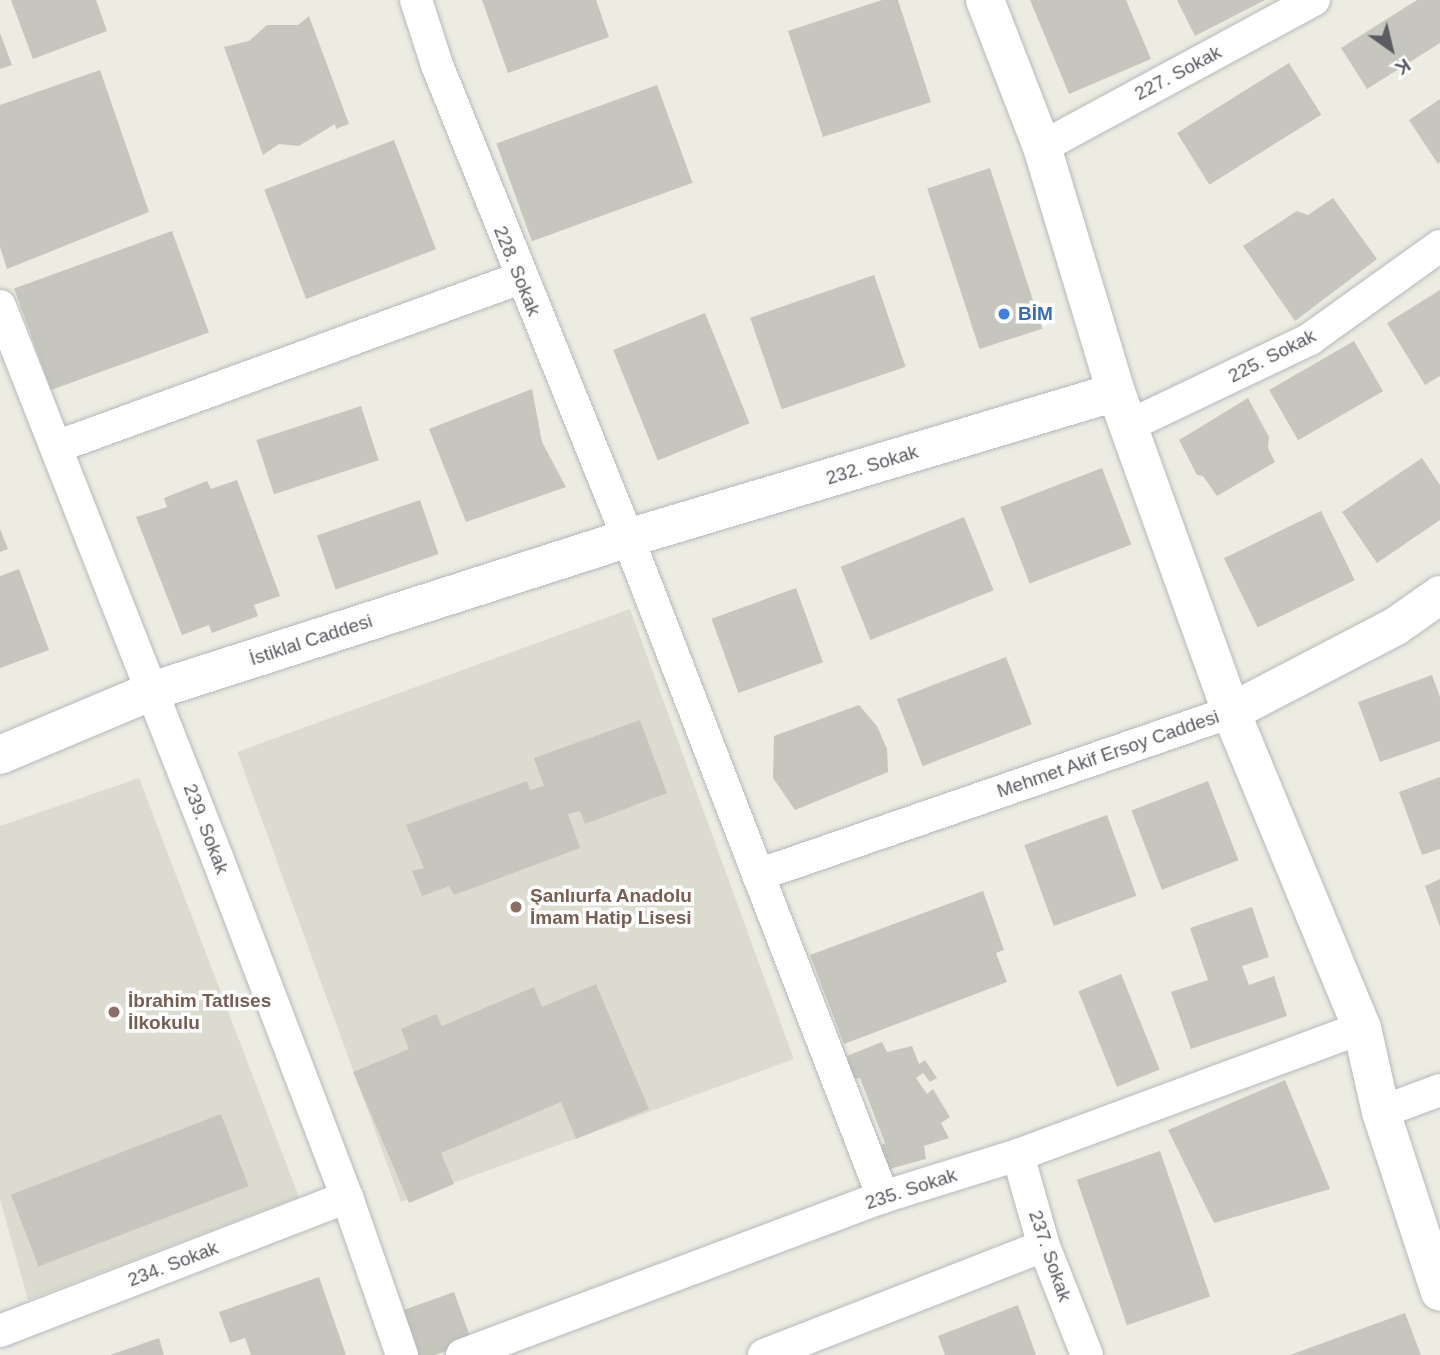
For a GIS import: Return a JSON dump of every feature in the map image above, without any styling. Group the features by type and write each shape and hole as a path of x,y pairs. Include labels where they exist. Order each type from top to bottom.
{"street":[{"name":"228. Sokak","path":"416,0 520,278 628,538 883,1197"},
{"path":"985,0 1042,147 1122,409 1231,712 1362,1028 1381,1112 1440,1292"},
{"name":"227. Sokak","path":"1042,147 1314,0"},
{"name":"225. Sokak","path":"1122,409 1311,339 1440,246"},
{"path":"55,447 520,278"},
{"name":"239. Sokak","path":"0,306 347,1197 402,1355"},
{"name":"232. Sokak","path":"628,538 1122,409"},
{"name":"İstiklal Caddesi","path":"0,755 152,691 628,538"},
{"name":"Mehmet Akif Ersoy Caddesi","path":"758,875 1231,712 1396,626 1440,595"},
{"name":"235. Sokak","path":"462,1355 883,1197 1018,1156 1362,1028"},
{"path":"1381,1112 1440,1090"},
{"name":"237. Sokak","path":"1018,1156 1044,1246 1087,1355"},
{"name":"234. Sokak","path":"0,1331 347,1197"},
{"path":"764,1355 1044,1246"}],"shaded area":[{"name":"Şanlıurfa Anadolu İmam Hatip Lisesi","path":"630,609 794,1059 401,1202 237,752"},
{"name":"İbrahim Tatlıses İlkokulu","path":"139,778 299,1197 28,1300 0,1199 0,826"}],"building":[{"path":"11,0 96,0 107,31 33,59"},
{"path":"482,0 596,0 609,37 508,73"},
{"path":"882,0 898,0 931,102 823,137 788,31"},
{"path":"1030,0 1126,0 1151,59 1069,94"},
{"path":"1177,0 1265,0 1195,36"},
{"path":"1417,0 1440,0 1440,43 1367,89 1341,48"},
{"path":"309,16 349,124 336,129 335,124 299,146 279,144 263,155 224,47 249,41 267,25 298,25"},
{"path":"0,33 12,65 0,69"},
{"path":"1289,63 1321,115 1209,185 1177,133"},
{"path":"100,70 149,212 7,269 0,247 0,105"},
{"path":"657,85 693,183 532,241 496,143"},
{"path":"1440,99 1440,162 1438,164 1409,120"},
{"path":"394,140 436,249 306,299 264,190"},
{"path":"990,168 1042,329 979,349 927,188"},
{"path":"1333,198 1377,259 1295,321 1243,246 1297,211 1308,215"},
{"path":"172,231 209,332 51,390 14,288"},
{"path":"874,275 906,367 782,409 750,318"},
{"path":"1440,290 1440,376 1425,385 1387,323"},
{"path":"705,313 750,423 658,460 613,350"},
{"path":"1354,341 1383,391 1298,440 1269,390"},
{"path":"532,389 542,442 566,487 466,522 429,429"},
{"path":"1248,398 1269,437 1268,448 1275,462 1217,496 1203,476 1197,475 1179,440"},
{"path":"361,406 379,460 274,494 256,440"},
{"path":"1422,458 1440,485 1440,520 1377,563 1342,512"},
{"path":"1102,468 1131,545 1030,584 1000,507"},
{"path":"237,480 280,596 254,605 258,616 212,633 209,625 182,635 136,517 167,507 164,498 207,481 211,489"},
{"path":"420,500 439,554 335,589 317,535"},
{"path":"1321,511 1355,580 1258,628 1224,558"},
{"path":"964,517 994,590 870,640 841,567"},
{"path":"0,529 8,549 0,552"},
{"path":"19,569 49,650 0,668 0,576"},
{"path":"796,588 823,662 738,693 711,619"},
{"path":"1006,657 1032,724 923,766 897,699"},
{"path":"1432,675 1440,697 1440,741 1380,762 1358,702"},
{"path":"859,705 877,726 887,749 888,772 795,810 773,778 774,736"},
{"path":"640,720 667,793 585,824 580,811 568,814 580,848 454,895 449,886 422,896 412,871 424,868 406,825 527,781 530,790 544,786 534,758"},
{"path":"1440,777 1440,849 1422,855 1399,792"},
{"path":"1208,781 1238,860 1162,890 1131,810"},
{"path":"1107,815 1136,896 1054,926 1024,845"},
{"path":"1440,879 1440,927 1425,886"},
{"path":"983,891 1004,950 996,953 1007,982 844,1044 810,955"},
{"path":"1252,907 1269,957 1242,966 1249,985 1274,976 1287,1016 1191,1049 1171,992 1208,980 1190,928"},
{"path":"1121,974 1160,1069 1117,1087 1078,991"},
{"path":"596,984 649,1109 576,1139 561,1102 441,1153 454,1184 409,1203 353,1072 409,1049 401,1029 436,1014 442,1026 534,987 542,1007"},
{"path":"882,1042 887,1052 912,1046 919,1064 925,1060 937,1078 930,1082 923,1073 916,1078 927,1094 933,1089 950,1117 941,1123 949,1138 924,1146 926,1159 882,1171 873,1150 885,1143 860,1078 850,1080 842,1058"},
{"path":"1285,1080 1330,1189 1214,1223 1168,1130"},
{"path":"221,1114 249,1186 39,1267 11,1195"},
{"path":"1160,1151 1210,1297 1127,1325 1077,1180"},
{"path":"319,1277 346,1355 251,1355 245,1338 230,1343 219,1312"},
{"path":"454,1292 472,1342 435,1355 413,1355 398,1312"},
{"path":"1018,1305 1036,1355 945,1355 938,1336"},
{"path":"1405,1313 1421,1355 1290,1355"},
{"path":"159,1338 164,1355 110,1355"}],"place":[{"name":"BİM","path":"1004,314"},
{"name":"Şanlıurfa Anadolu İmam Hatip Lisesi","path":"516,907"},
{"name":"İbrahim Tatlıses İlkokulu","path":"114,1012"}]}
